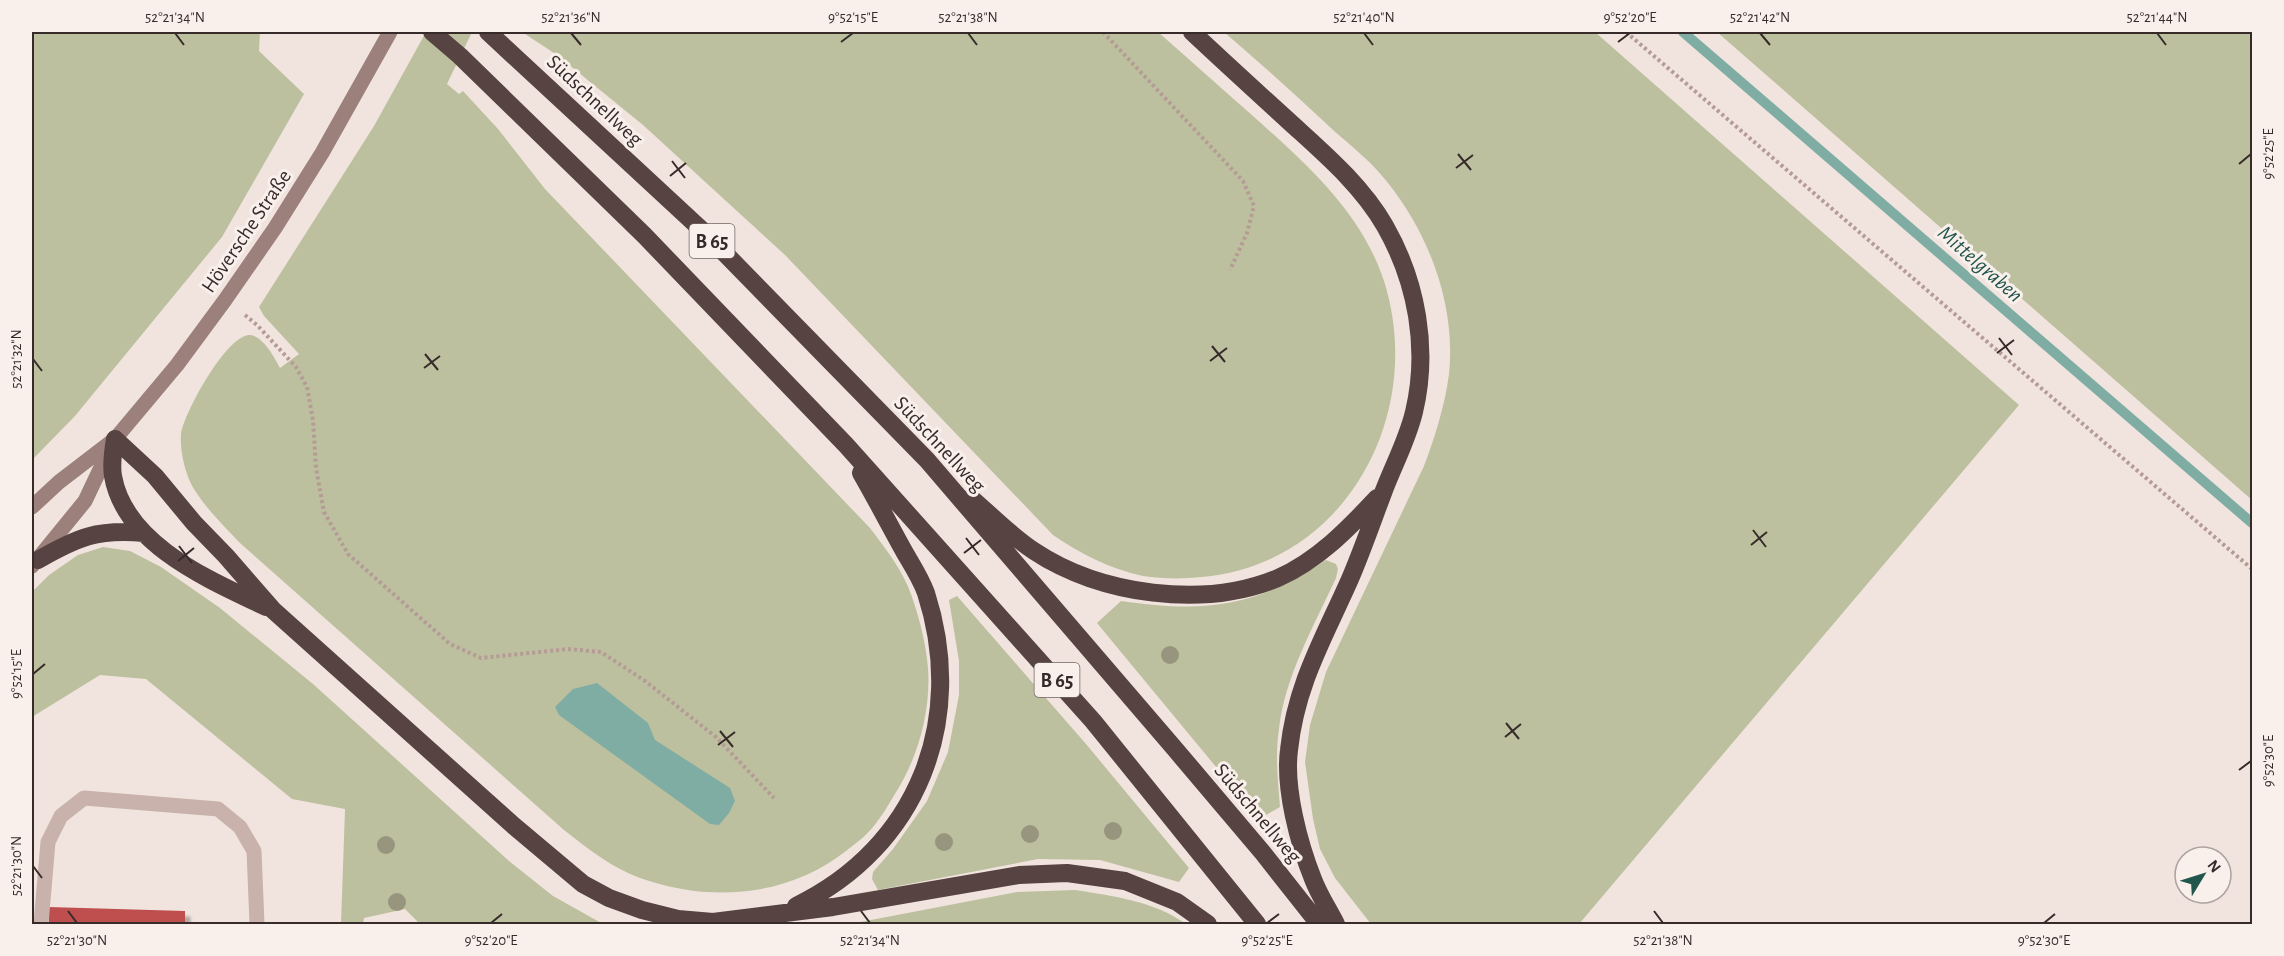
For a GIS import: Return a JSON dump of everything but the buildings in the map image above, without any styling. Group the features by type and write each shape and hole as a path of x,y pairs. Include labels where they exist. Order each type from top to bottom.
{"highway":[{"name":"B 65","path":"432,32 460,56 644,235 846,445 1093,721 1257,924"},
{"name":"Südschnellweg","path":"488,32 705,233 927,460 1233,818 1319,924"},
{"path":"1192,32 1327,156 1359,191 1384,225 1403,263 1416,313 1420,341 1419,379 1411,422 1350,579 1311,662 1296,704 1288,752 1291,797 1301,841 1313,879 1336,924"},
{"path":"115,439 112,466 117,489 123,505 144,533 156,544 207,579 273,610"},
{"path":"115,439 155,477 273,610 514,826 583,884 609,898 642,910 678,919 713,922 747,919 784,911 833,907 1019,875 1068,873 1125,881 1177,902 1208,924"},
{"path":"784,911 830,887 856,868 885,838 909,803 926,765 937,724 942,683 939,640 925,590 846,445"},
{"path":"927,460 1033,550 1071,571 1151,592 1195,596 1239,591 1279,577 1315,556 1348,528 1384,490"},
{"path":"35,563 68,543 92,534 144,533"}],"main road":[{"name":"Höversche Straße","path":"32,507 59,482 115,439 177,365 275,228 322,153 390,32"},
{"name":"Höversche Straße","path":"35,563 85,501 115,439"}],"lane":[{"path":"41,924 48,842 60,816 84,798 218,809 240,827 254,851 257,924"}],"path":[{"path":"1103,32 1243,181 1254,206 1247,233 1230,270"},
{"path":"1626,32 2253,568"},
{"path":"225,300 257,325 296,367 307,387 313,420 316,468 324,512 348,554 450,644 482,658 568,649 601,652 645,681 716,736 774,798"}],"green space":[{"path":"32,32 260,32 259,51 304,94 222,237 75,416 32,460"},
{"path":"426,32 472,32 447,84 459,94 463,91 498,129 545,189 870,528 894,561 909,588 918,614 928,668 928,699 918,746 886,808 867,834 823,866 799,878 747,891 720,893 693,891 640,878 600,857 564,830 240,543 210,511 191,483 181,449 181,434 198,393 219,360 241,338 250,335 255,336 268,348 280,368 299,354 264,316 259,307 374,126"},
{"path":"522,32 1158,32 1311,170 1346,210 1374,256 1384,281 1394,331 1394,381 1383,429 1363,474 1334,512 1298,544 1253,566 1202,577 1158,578 1119,569 1085,554 1053,535 785,255 643,125 557,55"},
{"path":"1224,32 1595,32 2019,405 1579,924 1371,924 1335,878 1320,849 1313,819 1305,762 1310,725 1326,672 1424,466 1432,444 1449,374 1448,323 1444,298 1428,249 1403,204 1388,183 1362,155"},
{"path":"1717,32 2252,32 2252,500"},
{"path":"103,547 130,551 161,567 220,608 313,684 509,861 553,896 603,924 420,924 405,909 364,918 363,924 341,924 345,809 292,799 146,679 100,675 32,717 32,592 49,575 78,555"},
{"path":"1326,560 1336,564 1338,569 1336,578 1294,671 1282,709 1277,748 1280,807 1259,819 1097,623 1121,601 1151,605 1204,606 1252,597 1300,576"},
{"path":"957,596 1086,744 1189,868 1179,882 1100,860 1038,859 878,890 872,879 873,872 893,849 927,801 948,752 959,695 959,661 949,600"},
{"path":"1075,890 1118,897 1147,905 1174,916 1186,924 850,924 1017,892"}],"water":[{"path":"597,683 648,723 655,740 730,788 735,801 719,825 710,824 559,715 555,707 573,689"}],"waterway":[{"name":"Mittelgraben","path":"1683,32 2252,523"}]}
